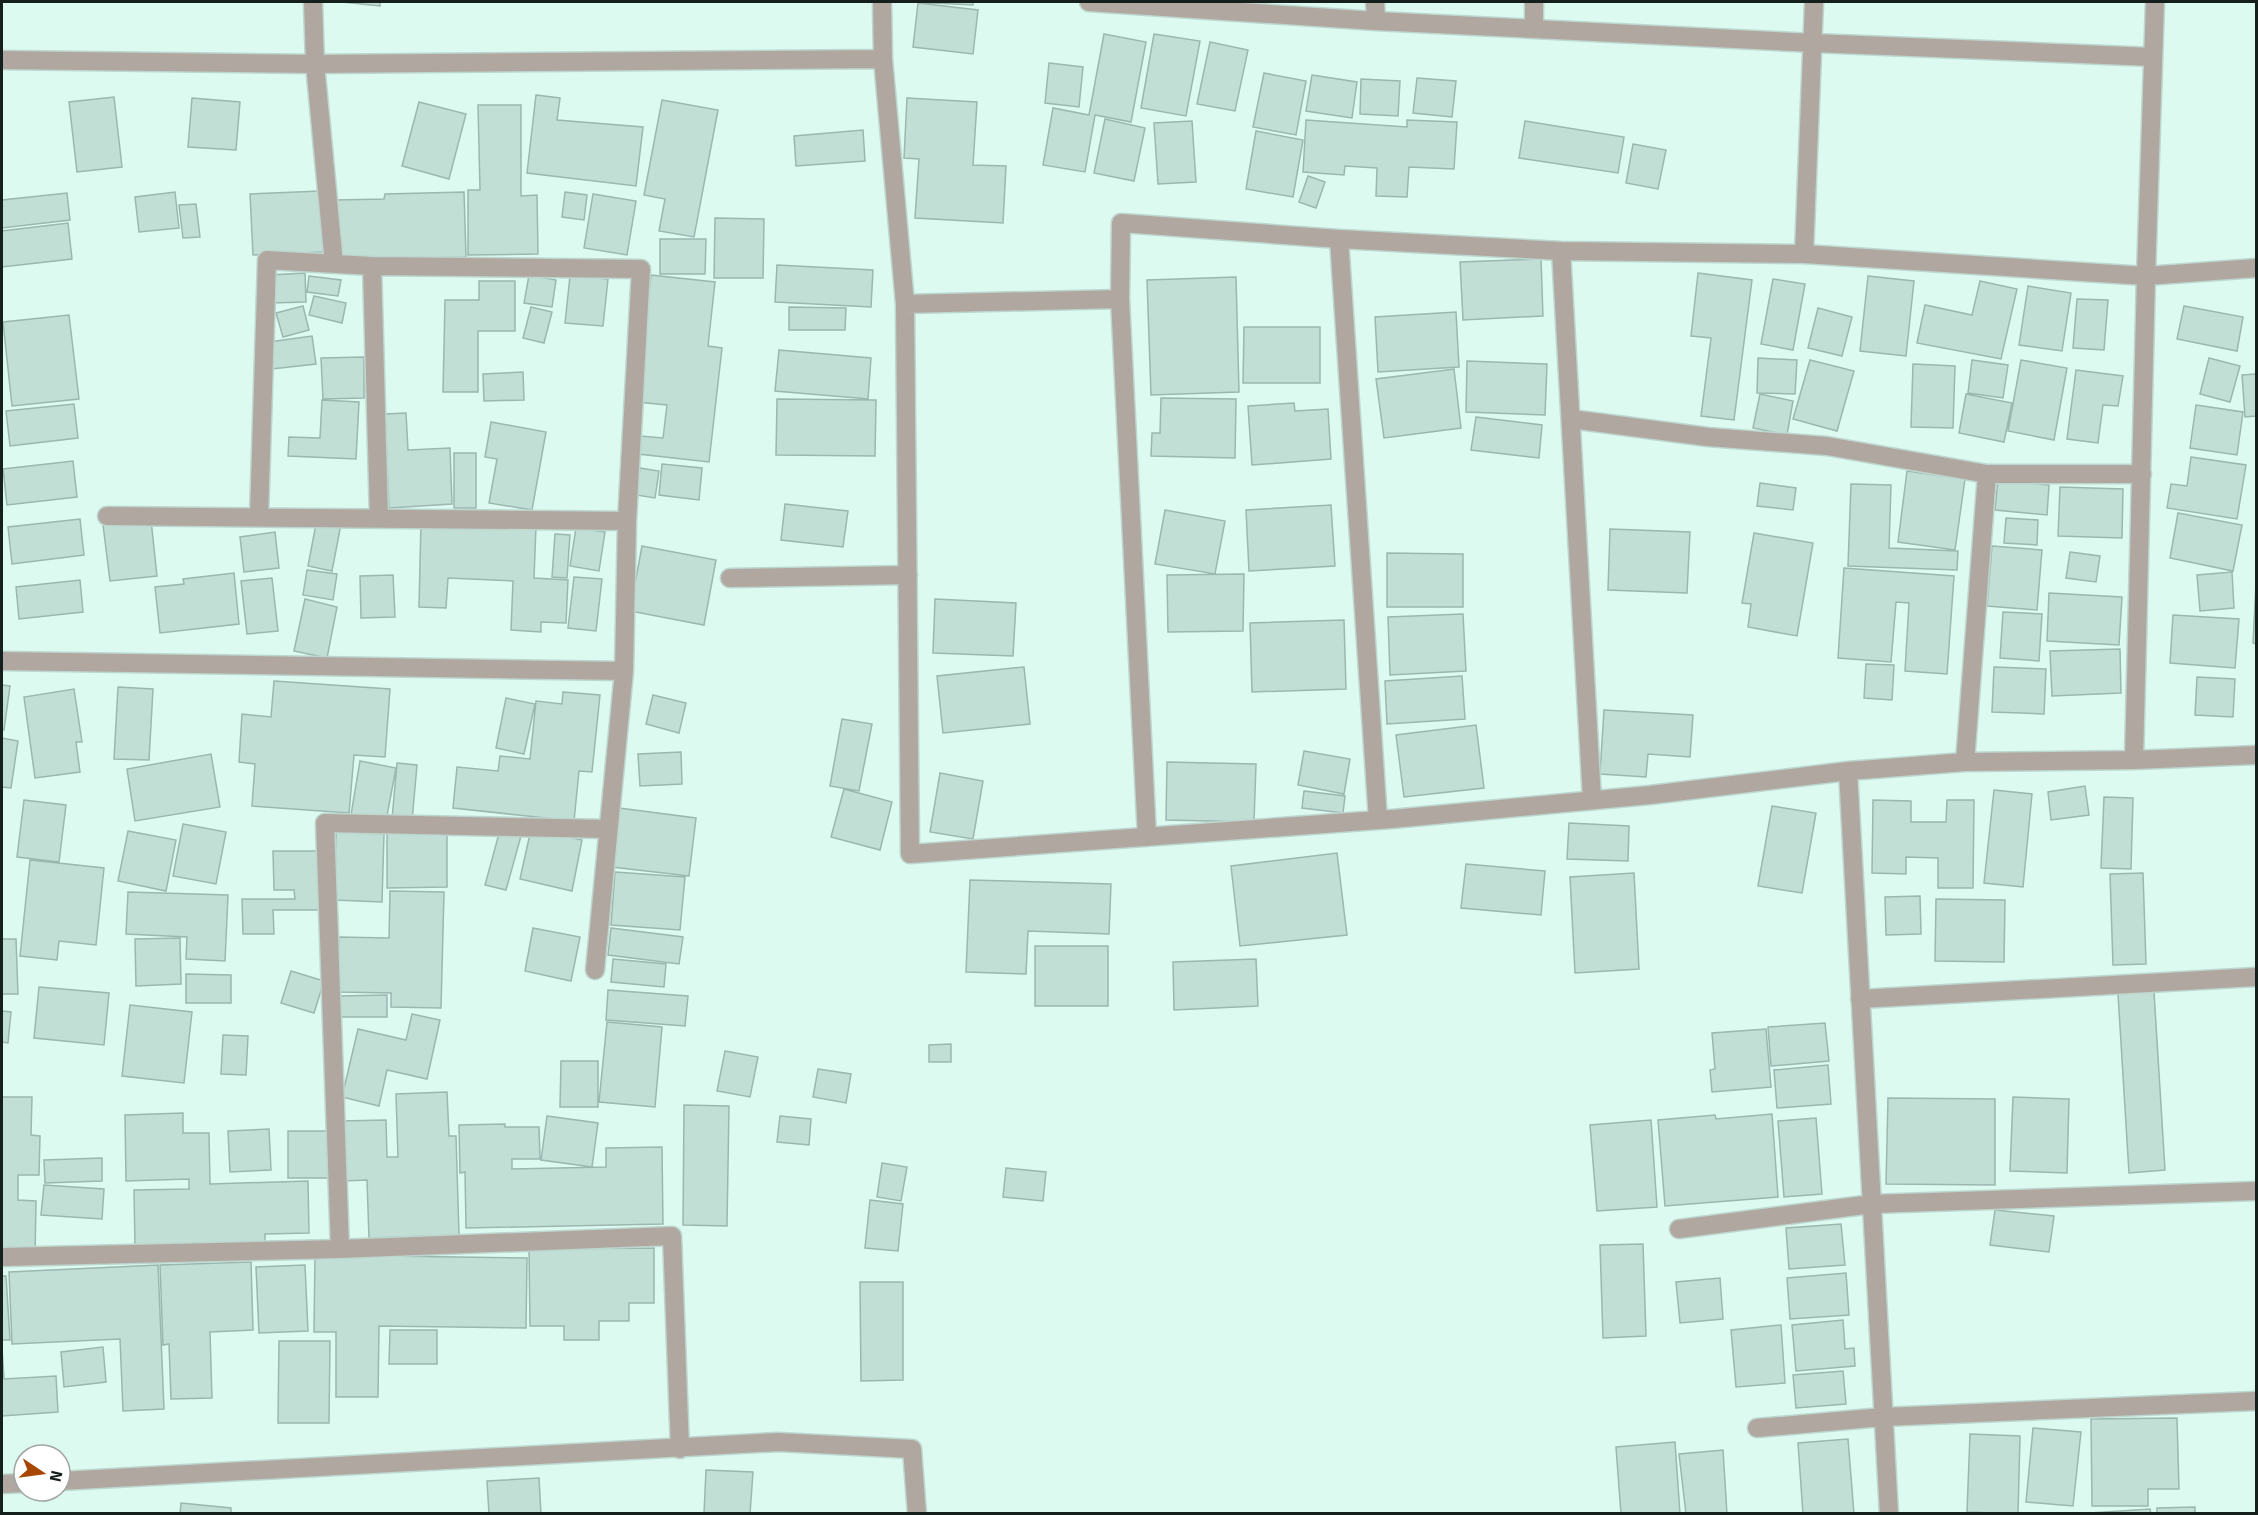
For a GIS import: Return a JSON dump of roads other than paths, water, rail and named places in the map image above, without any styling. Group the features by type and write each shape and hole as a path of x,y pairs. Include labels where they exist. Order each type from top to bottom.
{"street":[{"path":"313,2 315,64 334,264"},
{"path":"882,2 883,58 905,304 910,854 1378,820 1650,795 1848,771 1965,762 2134,760 2256,755"},
{"path":"1089,2 1376,21 1813,44 2153,57"},
{"path":"1375,2 1376,21"},
{"path":"1534,2 1534,29"},
{"path":"1804,254 1814,2"},
{"path":"2134,760 2155,2"},
{"path":"2,60 315,64 883,58"},
{"path":"1147,837 1120,299 1121,223 1561,250 1804,254 2146,276 2256,268"},
{"path":"1339,238 1378,820"},
{"path":"1561,250 1592,799"},
{"path":"259,517 267,260 372,266 641,268 627,521 624,671 595,970"},
{"path":"372,266 379,518"},
{"path":"905,304 1120,299"},
{"path":"1571,419 1708,437 1827,446 1987,474 2142,474"},
{"path":"1965,762 1987,474"},
{"path":"107,516 627,521"},
{"path":"730,578 908,576"},
{"path":"2,661 624,671"},
{"path":"1848,771 1888,1514"},
{"path":"340,1249 325,822 607,829"},
{"path":"1860,999 2256,977"},
{"path":"1679,1229 1872,1204 2256,1191"},
{"path":"2,1257 340,1249 672,1236 680,1449"},
{"path":"1758,1428 1883,1417 2256,1401"},
{"path":"72,1480 778,1442 912,1449 917,1514"}]}
